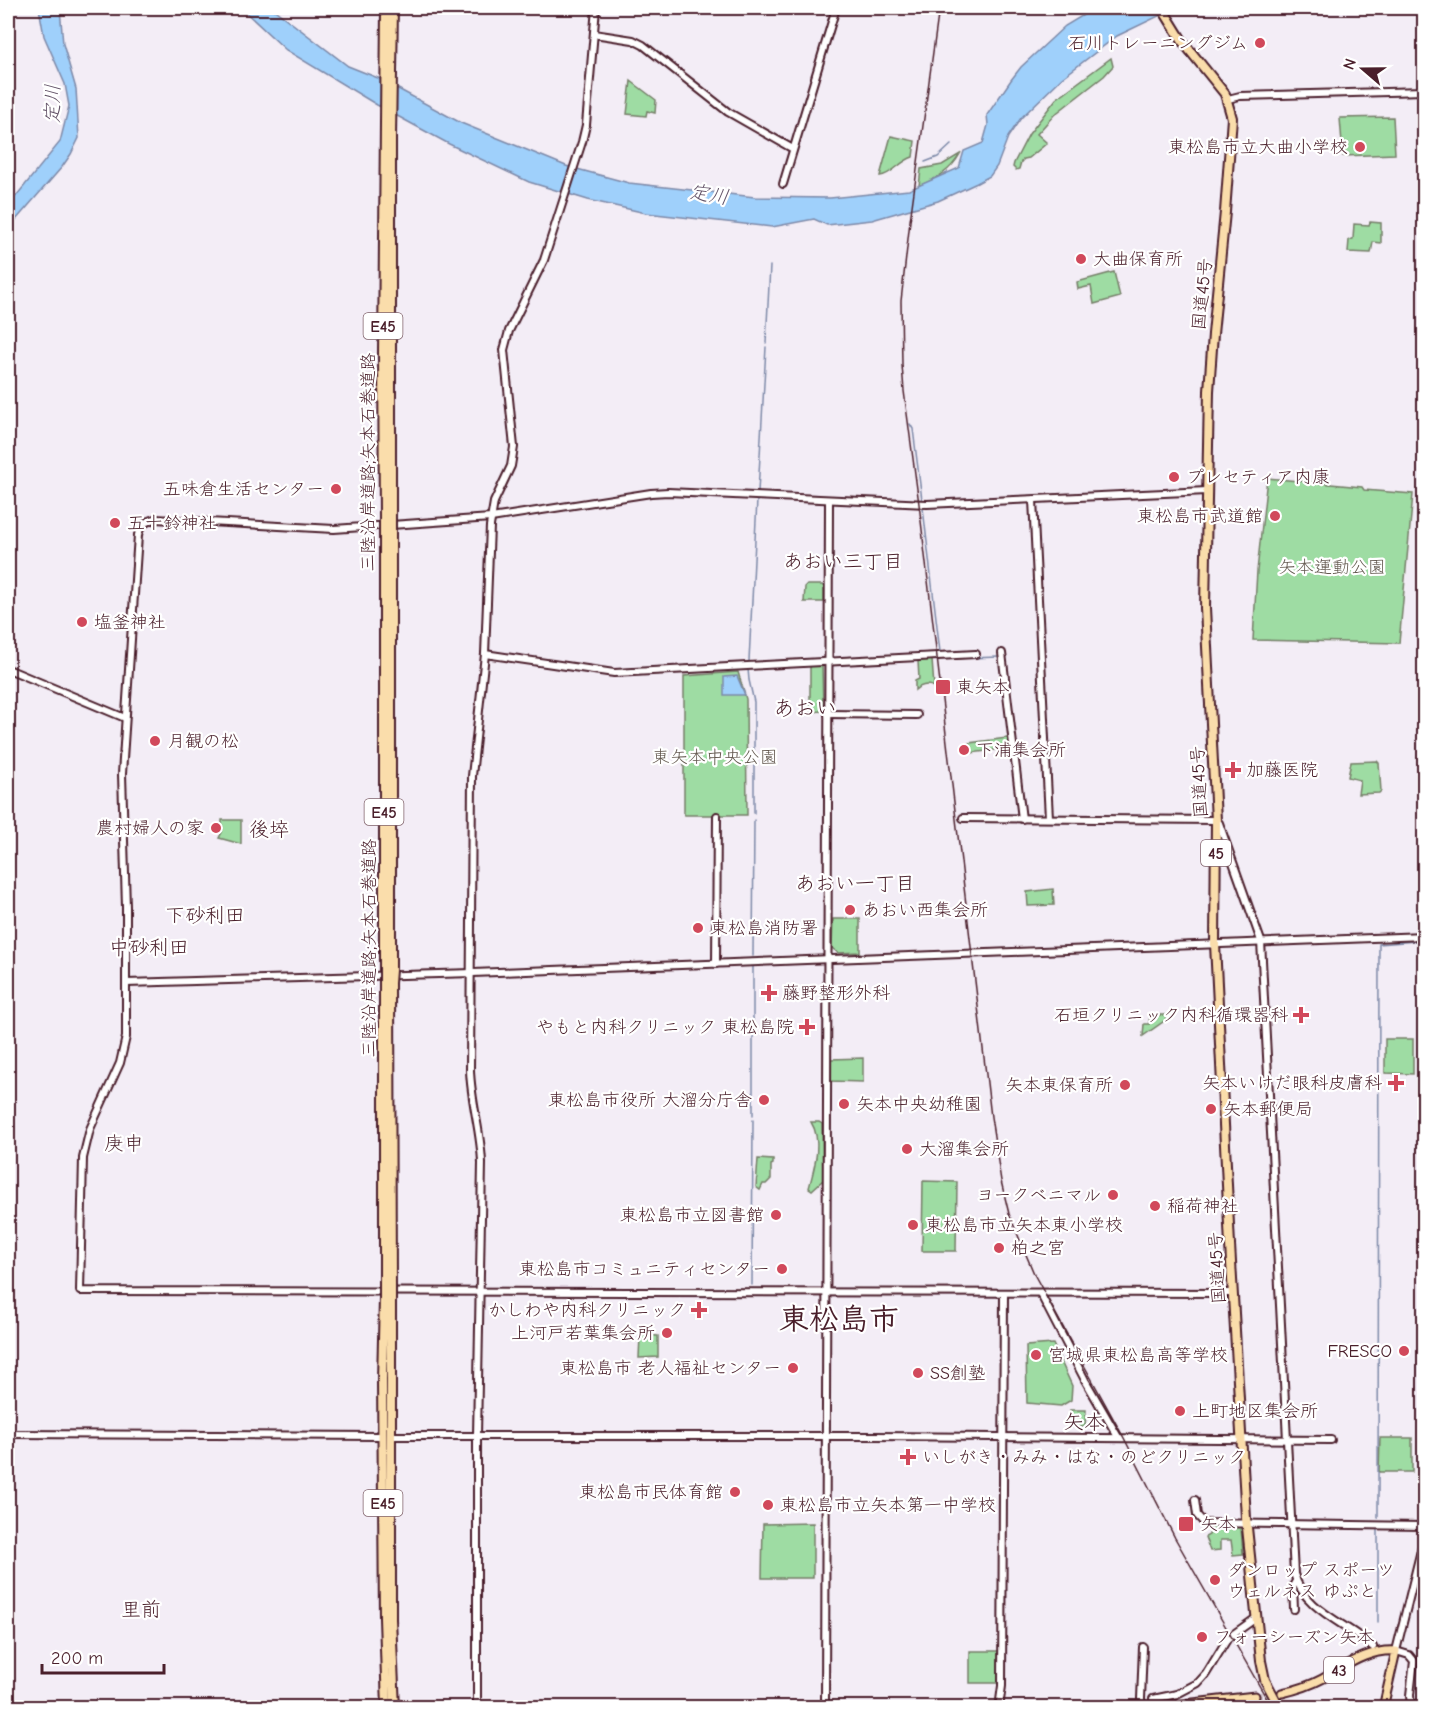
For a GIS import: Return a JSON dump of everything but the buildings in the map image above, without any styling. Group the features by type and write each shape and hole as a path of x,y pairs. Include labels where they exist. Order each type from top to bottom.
{"highway":[{"name":"三陸沿岸道路;矢本石巻道路","path":"386,8 388,58 387,1298 391,1607 395,1707"},
{"name":"三陸沿岸道路;矢本石巻道路","path":"388,58 393,8"},
{"path":"1165,11 1183,42 1228,99"},
{"name":"国道45号","path":"1228,99 1232,129 1213,334 1205,608 1216,820 1215,944 1246,1523 1263,1671 1280,1707"},
{"name":"三陸沿岸道路;矢本石巻道路","path":"387,1298 382,1380 387,1707"}],"main road":[{"name":"43","path":"1282,1693 1313,1684 1364,1656 1384,1650 1396,1651"},
{"path":"1383,1707 1396,1651"},
{"path":"1149,1707 1255,1696"}],"street":[{"path":"477,1707 477,1436 482,1149 470,1085 472,776 485,654 491,518 495,497 510,466 514,447 504,362 505,343 544,260 586,125 596,8"},
{"path":"783,184 836,8"},
{"path":"594,34 633,40 643,45 728,112 793,150"},
{"path":"1228,99 1240,96 1425,91"},
{"path":"1207,491 927,504 660,492 491,518 334,529 155,519 145,523 141,526 138,535 122,794 126,907 126,1037 124,1052 116,1073 90,1128 83,1158 80,1291 1233,1293"},
{"path":"825,1707 829,500"},
{"path":"1033,500 1049,818"},
{"path":"1002,653 1022,819"},
{"path":"485,654 614,673 976,654"},
{"path":"8,669 125,718"},
{"path":"828,714 917,715"},
{"path":"716,964 717,816"},
{"path":"963,818 1216,820 1219,823 1261,941 1293,1567 1301,1591 1313,1605 1373,1647"},
{"path":"126,983 471,973 1425,936"},
{"path":"999,1707 1002,1686 1004,1293"},
{"path":"1040,1293 1085,1380 1118,1437"},
{"path":"8,1434 379,1436"},
{"path":"395,1436 1118,1437 1331,1440"},
{"path":"1195,1500 1197,1515 1202,1522 1207,1523 1425,1526"},
{"path":"1411,1707 1414,1661 1409,1654 1396,1651 1425,1538"},
{"path":"1294,1609 1293,1587 1296,1581"},
{"path":"1153,1699 1177,1694 1198,1683 1228,1638 1256,1618"},
{"path":"1143,1647 1141,1699 1143,1707"}],"green space":[{"path":"1111,58 1113,66 1104,76 1054,115 1037,134 1047,143 1029,158 1024,159 1019,169 1016,170 1013,167 1014,163 1029,134 1056,99"},
{"path":"631,81 656,100 655,113 647,111 646,116 627,114"},
{"path":"1393,117 1395,154 1343,156 1340,118"},
{"path":"891,136 915,141 913,157 880,176"},
{"path":"960,154 942,174 919,186 921,169 942,165"},
{"path":"1370,222 1381,223 1381,243 1373,242 1371,253 1348,252 1349,240 1353,239 1354,224 1369,225"},
{"path":"1114,272 1120,297 1094,304 1091,286 1078,289 1077,282"},
{"name":"矢本運動公園","path":"1267,478 1413,494 1399,643 1253,640 1257,571"},
{"path":"807,585 824,587 824,602 804,602"},
{"path":"932,660 934,687 929,685 915,690 915,681 919,679 918,661"},
{"path":"822,665 823,711 810,712 810,666"},
{"name":"東矢本中央公園","path":"738,672 746,699 747,815 684,815 684,676"},
{"path":"1007,738 1010,748 971,753 969,743"},
{"path":"1377,761 1381,791 1358,794 1360,780 1348,777 1351,762"},
{"path":"222,820 241,820 241,844 219,838 222,832"},
{"path":"1053,889 1054,905 1028,906 1027,892"},
{"path":"833,919 860,919 860,952 838,953 832,948"},
{"path":"1150,1015 1167,1015 1167,1019 1143,1036 1144,1024 1149,1024"},
{"path":"1385,1039 1413,1039 1413,1074 1385,1073"},
{"path":"863,1058 863,1082 830,1081 831,1059"},
{"path":"811,1122 822,1124 823,1180 812,1190 809,1188 817,1146 815,1130"},
{"path":"758,1159 773,1160 771,1179 763,1184 760,1190 756,1187"},
{"path":"923,1181 957,1182 956,1251 922,1251"},
{"path":"640,1335 658,1336 658,1357 639,1358"},
{"path":"1053,1344 1072,1386 1071,1400 1061,1406 1027,1403 1026,1346"},
{"path":"1070,1410 1086,1410 1085,1427 1070,1427"},
{"path":"1380,1438 1412,1438 1412,1472 1379,1472"},
{"path":"813,1523 813,1578 762,1578 763,1524"},
{"path":"1238,1526 1241,1528 1243,1554 1233,1555 1231,1540 1220,1540 1220,1550 1210,1551 1205,1537 1209,1535 1211,1527"},
{"path":"970,1651 999,1651 999,1683 970,1683"}],"water":[{"path":"39,8 60,8 63,44 76,89 79,138 62,167 8,229 8,206 60,142 69,106 65,84 44,36"},
{"name":"定川","path":"241,8 272,8 348,66 378,78 461,123 566,166 629,183 755,197 830,198 909,190 959,168 964,151 983,143 988,125 987,115 1011,80 1021,67 1065,26 1095,8 1168,8 1161,15 1117,36 1062,78 1021,118 1008,137 997,166 990,176 938,201 872,220 827,225 814,219 772,227 646,213 588,200 529,182 449,144 377,105 286,50"},
{"path":"737,676 745,695 724,695 724,677"}],"waterway":[{"path":"925,162 938,157 952,144"},
{"path":"766,343 770,266"},
{"path":"758,492 766,347"},
{"path":"910,424 913,429 922,500"},
{"path":"749,661 757,500"},
{"path":"923,508 940,652"},
{"path":"940,659 999,657"},
{"path":"748,669 754,702 754,813"},
{"path":"753,956 754,820"},
{"path":"1378,1518 1379,944 1416,941"},
{"path":"753,966 753,1115"},
{"path":"752,1285 753,1120"},
{"path":"1378,1530 1378,1622"}],"tunnel":[{"path":"1255,1696 1282,1693"}],"railway":[{"path":"939,8 901,301 902,365 991,1117 1001,1181 1009,1214 1035,1276 1124,1438 1175,1538 1272,1708"}],"place":[{"name":"石川トレーニングジム","path":"1260,43"},
{"name":"東松島市立大曲小学校","path":"1360,147"},
{"name":"大曲保育所","path":"1081,259"},
{"name":"プレセティア内康","path":"1174,477"},
{"name":"五味倉生活センター","path":"336,489"},
{"name":"東松島市武道館","path":"1275,516"},
{"name":"五十鈴神社","path":"115,523"},
{"name":"塩釜神社","path":"82,622"},
{"name":"東矢本","path":"943,687"},
{"name":"月観の松","path":"155,741"},
{"name":"下浦集会所","path":"964,750"},
{"name":"加藤医院","path":"1233,770"},
{"name":"農村婦人の家","path":"216,828"},
{"name":"あおい西集会所","path":"850,910"},
{"name":"東松島消防署","path":"698,928"},
{"name":"藤野整形外科","path":"769,993"},
{"name":"石垣クリニック内科循環器科","path":"1301,1015"},
{"name":"やもと内科クリニック 東松島院","path":"807,1027"},
{"name":"矢本いけだ眼科皮膚科","path":"1396,1083"},
{"name":"矢本東保育所","path":"1125,1085"},
{"name":"東松島市役所 大溜分庁舎","path":"764,1100"},
{"name":"矢本中央幼稚園","path":"844,1104"},
{"name":"矢本郵便局","path":"1211,1109"},
{"name":"大溜集会所","path":"907,1149"},
{"name":"ヨークベニマル","path":"1113,1195"},
{"name":"稲荷神社","path":"1155,1206"},
{"name":"東松島市立図書館","path":"776,1215"},
{"name":"東松島市立矢本東小学校","path":"913,1225"},
{"name":"柏之宮","path":"999,1248"},
{"name":"東松島市コミュニティセンター","path":"782,1269"},
{"name":"かしわや内科クリニック","path":"699,1310"},
{"name":"上河戸若葉集会所","path":"667,1333"},
{"name":"FRESCO","path":"1404,1351"},
{"name":"宮城県東松島高等学校","path":"1036,1355"},
{"name":"東松島市 老人福祉センター","path":"793,1368"},
{"name":"SS創塾","path":"918,1373"},
{"name":"上町地区集会所","path":"1180,1411"},
{"name":"いしがき・みみ・はな・のどクリニック","path":"908,1457"},
{"name":"東松島市民体育館","path":"735,1492"},
{"name":"東松島市立矢本第一中学校","path":"768,1505"},
{"name":"矢本","path":"1186,1524"},
{"name":"ダンロップ スポーツ ウェルネス ゆぷと","path":"1215,1580"},
{"name":"フォーシーズン矢本","path":"1202,1637"}],"district":[{"name":"あおい三丁目","path":"843,561"},
{"name":"あおい","path":"805,708"},
{"name":"後埣","path":"269,829"},
{"name":"あおい一丁目","path":"855,883"},
{"name":"下砂利田","path":"205,915"},
{"name":"中砂利田","path":"149,947"},
{"name":"庚申","path":"124,1143"},
{"name":"東松島市","path":"839,1319"},
{"name":"矢本","path":"1084,1422"},
{"name":"里前","path":"141,1609"}]}
